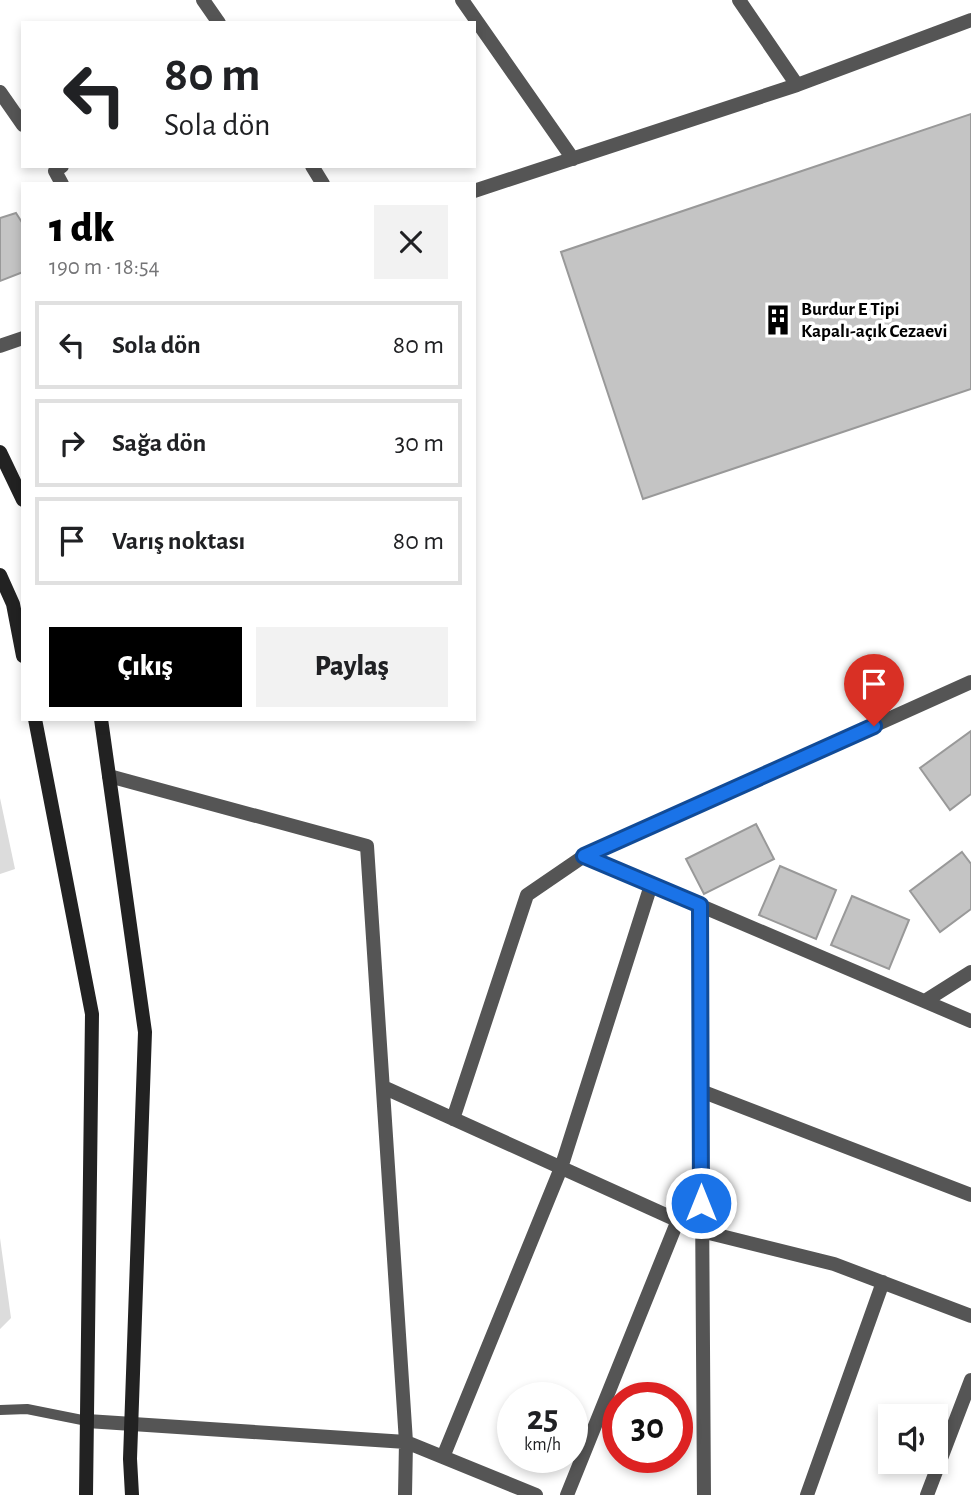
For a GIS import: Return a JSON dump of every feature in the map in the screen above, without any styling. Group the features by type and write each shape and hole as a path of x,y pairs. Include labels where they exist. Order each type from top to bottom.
{"main road":[{"path":"0,452 21,496"},
{"path":"0,575 13,604 21,646"},
{"path":"35,721 92,1014 86,1495"},
{"path":"102,721 145,1032 131,1423 132,1495"}],"street":[{"path":"203,0 218,21"},
{"path":"462,0 573,159"},
{"path":"739,0 797,85"},
{"path":"476,190 797,85 971,20"},
{"path":"0,92 21,122"},
{"path":"0,346 21,339"},
{"path":"453,1119 527,895 584,856 971,682"},
{"path":"109,776 367,846 406,1442 405,1495"},
{"path":"584,856 971,1021"},
{"path":"443,1457 561,1168 651,885"},
{"path":"700,905 704,1495"},
{"path":"925,1001 971,972"},
{"path":"383,1087 701,1231 834,1264 971,1316"},
{"path":"701,1091 971,1195"},
{"path":"567,1495 677,1220"},
{"path":"807,1495 883,1282"},
{"path":"927,1495 971,1380"},
{"path":"87,1421 406,1442 536,1495"}],"lane":[{"path":"0,1410 27,1409 87,1421"}],"shaded area":[{"path":"0,798 15,869 0,874"},
{"path":"0,1238 11,1318 0,1329"}],"building":[{"name":"Burdur E Tipi Kapalı-açık Cezaevi","path":"971,114 971,389 643,499 561,252"},
{"path":"16,213 21,221 21,273 0,281 0,218"},
{"path":"971,731 971,794 950,810 920,768"},
{"path":"756,824 774,859 704,894 686,859"},
{"path":"962,852 971,864 971,909 940,932 910,891"},
{"path":"780,866 836,890 816,939 759,915"},
{"path":"852,896 909,920 889,969 831,945"}],"place":[{"name":"Burdur E Tipi Kapalı-açık Cezaevi","path":"778,320"}],"route":[{"path":"701,1203 700,905 584,856 874,726"}]}
